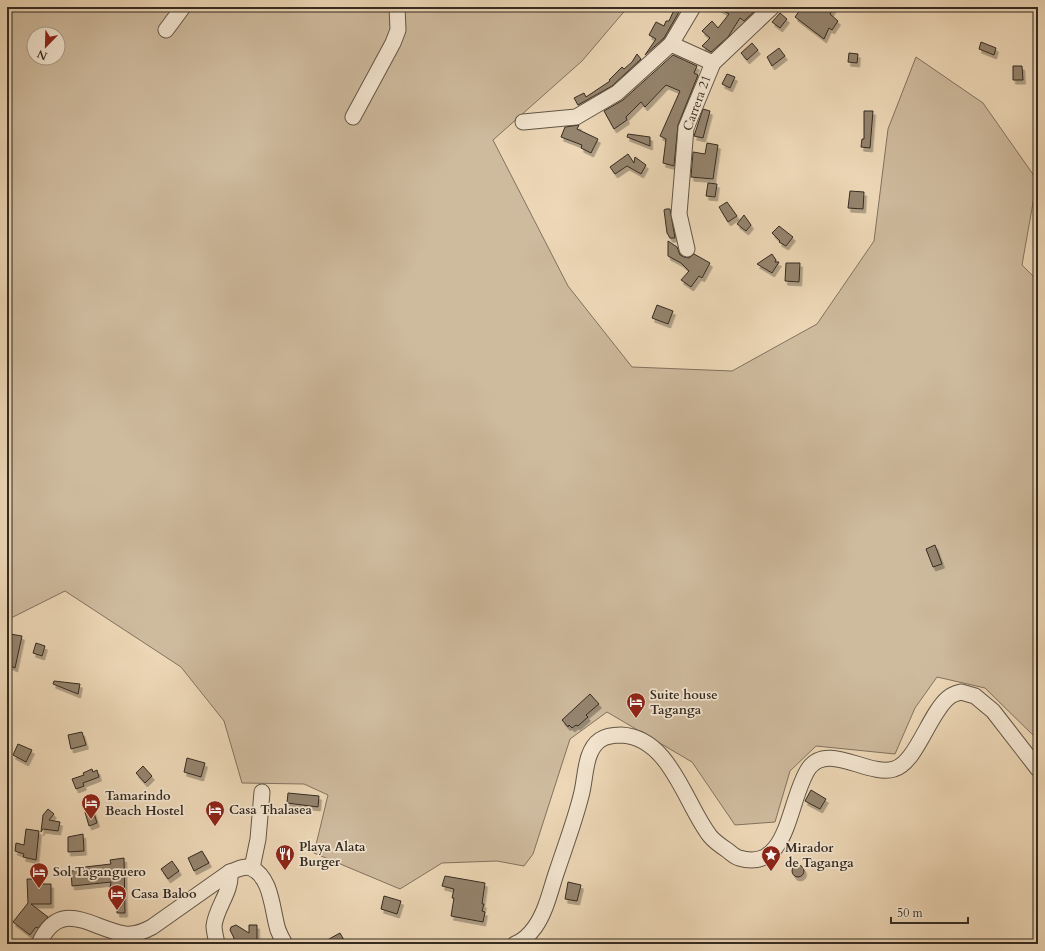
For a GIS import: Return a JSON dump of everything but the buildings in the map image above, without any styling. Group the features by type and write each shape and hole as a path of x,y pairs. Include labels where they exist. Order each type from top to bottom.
{"street":[{"path":"166,30 183,7"},
{"path":"353,117 398,30 397,7"},
{"path":"523,122 576,116 617,93 671,44 693,7"},
{"name":"Carrera 21","path":"687,249 679,214 686,128 712,64 772,7"},
{"path":"671,44 712,64"},
{"path":"515,944 522,942 535,927 545,908 581,796 592,749 600,740 612,735 627,735 643,741 656,751 669,766 710,836 738,858 759,861 770,855 780,842 801,785 810,767 820,759 834,758 880,770 894,769 907,761 938,709 949,697 961,692 975,696 993,711 1038,769"},
{"path":"252,868 258,839 262,792"},
{"path":"39,944 42,937 56,922 73,918 89,921 125,934 139,933 152,927 230,872 243,867 252,868 262,877 268,888 278,930 284,944"},
{"path":"217,944 214,927 216,916 230,885 230,872"}],"shaded area":[{"path":"7,7 628,7 582,61 493,140 568,286 632,367 732,371 817,324 874,241 888,129 916,57 983,103 1037,180 1022,265 1038,281 1038,740 985,688 937,677 915,708 895,754 816,746 790,771 775,822 735,825 692,762 607,712 570,739 533,854 524,866 497,861 442,863 400,889 314,853 328,795 304,784 242,783 224,721 181,667 65,591 7,620"}],"place":[{"name":"Suite house Taganga","path":"636,719"},
{"name":"Tamarindo Beach Hostel","path":"91,820"},
{"name":"Casa Thalasea","path":"215,827"},
{"name":"Playa Alata Burger","path":"285,871"},
{"name":"Mirador de Taganga","path":"771,872"},
{"name":"Sol Taganguero","path":"39,889"},
{"name":"Casa Baloo","path":"117,911"}]}
